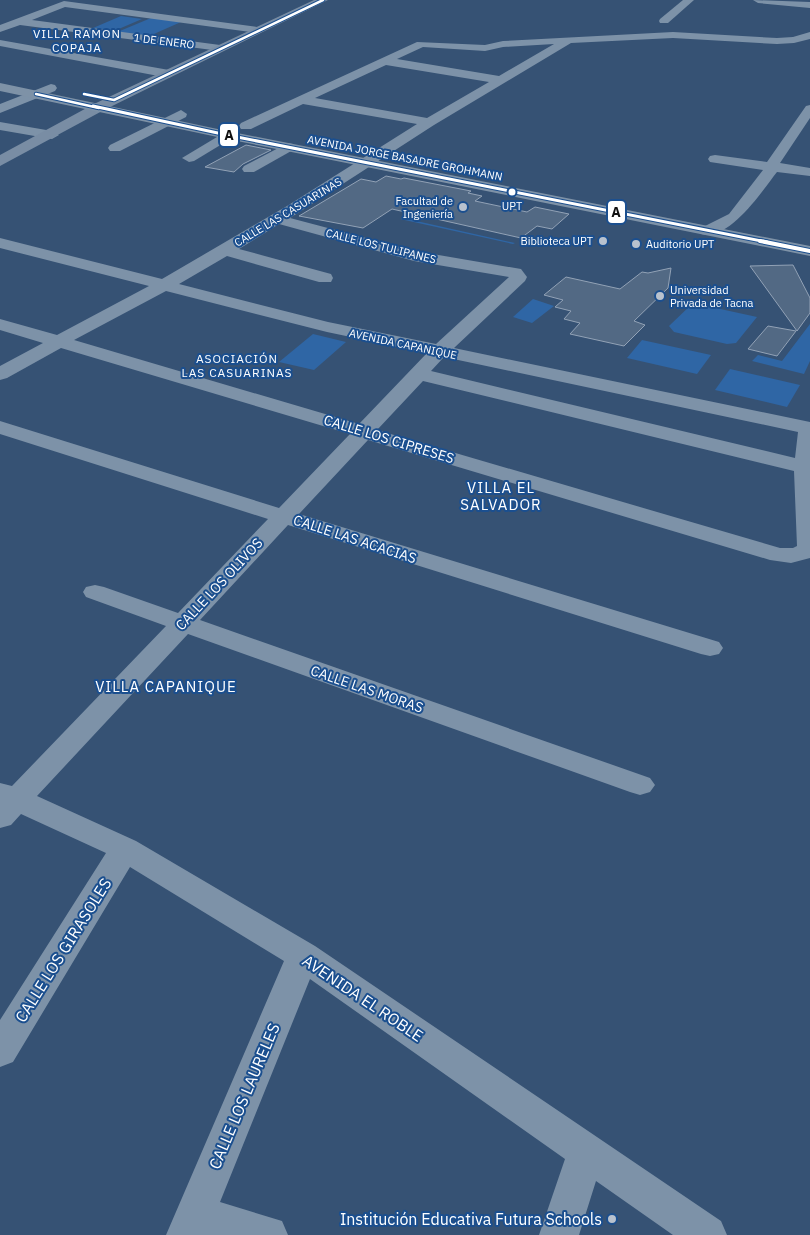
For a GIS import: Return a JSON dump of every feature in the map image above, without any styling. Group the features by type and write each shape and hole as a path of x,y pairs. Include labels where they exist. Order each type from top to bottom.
{"highway":[{"name":"AVENIDA JORGE BASADRE GROHMANN","path":"0,78 277,132 374,157 707,231 810,251"},
{"name":"AVENIDA JORGE BASADRE GROHMANN","path":"0,86 228,135 288,146 374,157 810,237"},
{"path":"261,141 277,132"}],"street":[{"path":"0,162 52,135 99,107 323,0"},
{"path":"664,21 689,0"},
{"path":"758,0 810,5"},
{"path":"0,28 64,4 257,30"},
{"path":"148,39 211,11"},
{"name":"1 DE ENERO","path":"18,21 220,48"},
{"path":"246,126 420,44 486,48 503,44 673,35 777,42 810,35"},
{"name":"CALLE LAS CASUARINAS","path":"0,374 58,340 164,285 277,220 429,122 569,40"},
{"path":"0,43 169,74"},
{"path":"386,61 502,80"},
{"path":"0,109 51,88"},
{"path":"303,100 429,122"},
{"path":"707,231 734,217 773,167 773,163 796,137 810,109"},
{"path":"115,148 182,114"},
{"path":"0,126 52,135"},
{"path":"189,158 228,135"},
{"path":"249,169 288,146"},
{"path":"715,159 810,172"},
{"name":"CALLE LOS TULIPANES","path":"277,220 414,256 515,273"},
{"name":"AVENIDA CAPANIQUE","path":"0,243 327,327 809,428"},
{"path":"0,259 22,249"},
{"path":"225,250 325,278"},
{"name":"CALLE LOS OLIVOS","path":"5,802 182,623 439,352 519,278 515,273"},
{"name":"CALLE LOS CIPRESES","path":"0,324 778,555 792,556 804,553 809,548 805,467"},
{"path":"419,374 805,467 809,428"},
{"name":"CALLE LAS ACACIAS","path":"0,427 451,570 710,648"},
{"name":"CALLE LAS MORAS","path":"95,592 640,785"},
{"name":"AVENIDA EL ROBLE","path":"5,802 125,849 303,956 707,1235"},
{"name":"CALLE LOS GIRASOLES","path":"0,1051 125,849"},
{"name":"CALLE LOS LAURELES","path":"190,1224 303,956"},
{"path":"559,1235 586,1152"},
{"path":"190,1224 268,1235"}],"shaded area":[{"path":"121,16 142,19 114,31 93,28"},
{"path":"151,18 181,22 147,37 115,33"},
{"path":"403,218 515,243 400,219"},
{"path":"533,299 554,306 532,323 513,317"},
{"path":"693,303 757,317 736,343 727,344 674,332 669,326"},
{"path":"810,324 810,361 804,374 752,361 758,355 782,361"},
{"path":"313,334 346,342 314,370 279,362"},
{"path":"642,340 711,355 697,374 627,358"},
{"path":"730,369 800,385 787,407 715,390"}],"building":[{"path":"246,145 271,150 243,164 234,172 205,167"},
{"name":"Facultad de Ingeniería","path":"386,176 471,191 468,193 482,196 475,201 527,212 535,207 569,214 552,229 537,226 521,238 392,209 363,228 299,216 361,179 376,182"},
{"path":"793,265 810,298 810,313 797,331 750,266"},
{"path":"671,268 668,288 634,321 645,325 624,346 570,334 580,323 564,319 571,311 555,307 563,300 544,295 566,277 620,289 642,272 648,273"},
{"path":"768,326 796,331 777,356 748,349"}],"transit line":[{"name":"A","path":"84,94 114,100 323,0"},
{"name":"A","path":"36,94 227,135 810,251"}],"place":[{"name":"UPT","path":"512,192"},
{"name":"Facultad de Ingeniería","path":"463,207"},
{"name":"Biblioteca UPT","path":"603,241"},
{"name":"Auditorio UPT","path":"636,244"},
{"name":"Universidad Privada de Tacna","path":"660,296"},
{"name":"Institución Educativa Futura Schools","path":"612,1219"}],"district":[{"name":"VILLA RAMON COPAJA","path":"77,40"},
{"name":"ASOCIACIÓN LAS CASUARINAS","path":"237,365"},
{"name":"VILLA EL SALVADOR","path":"501,496"},
{"name":"VILLA CAPANIQUE","path":"166,686"}]}
